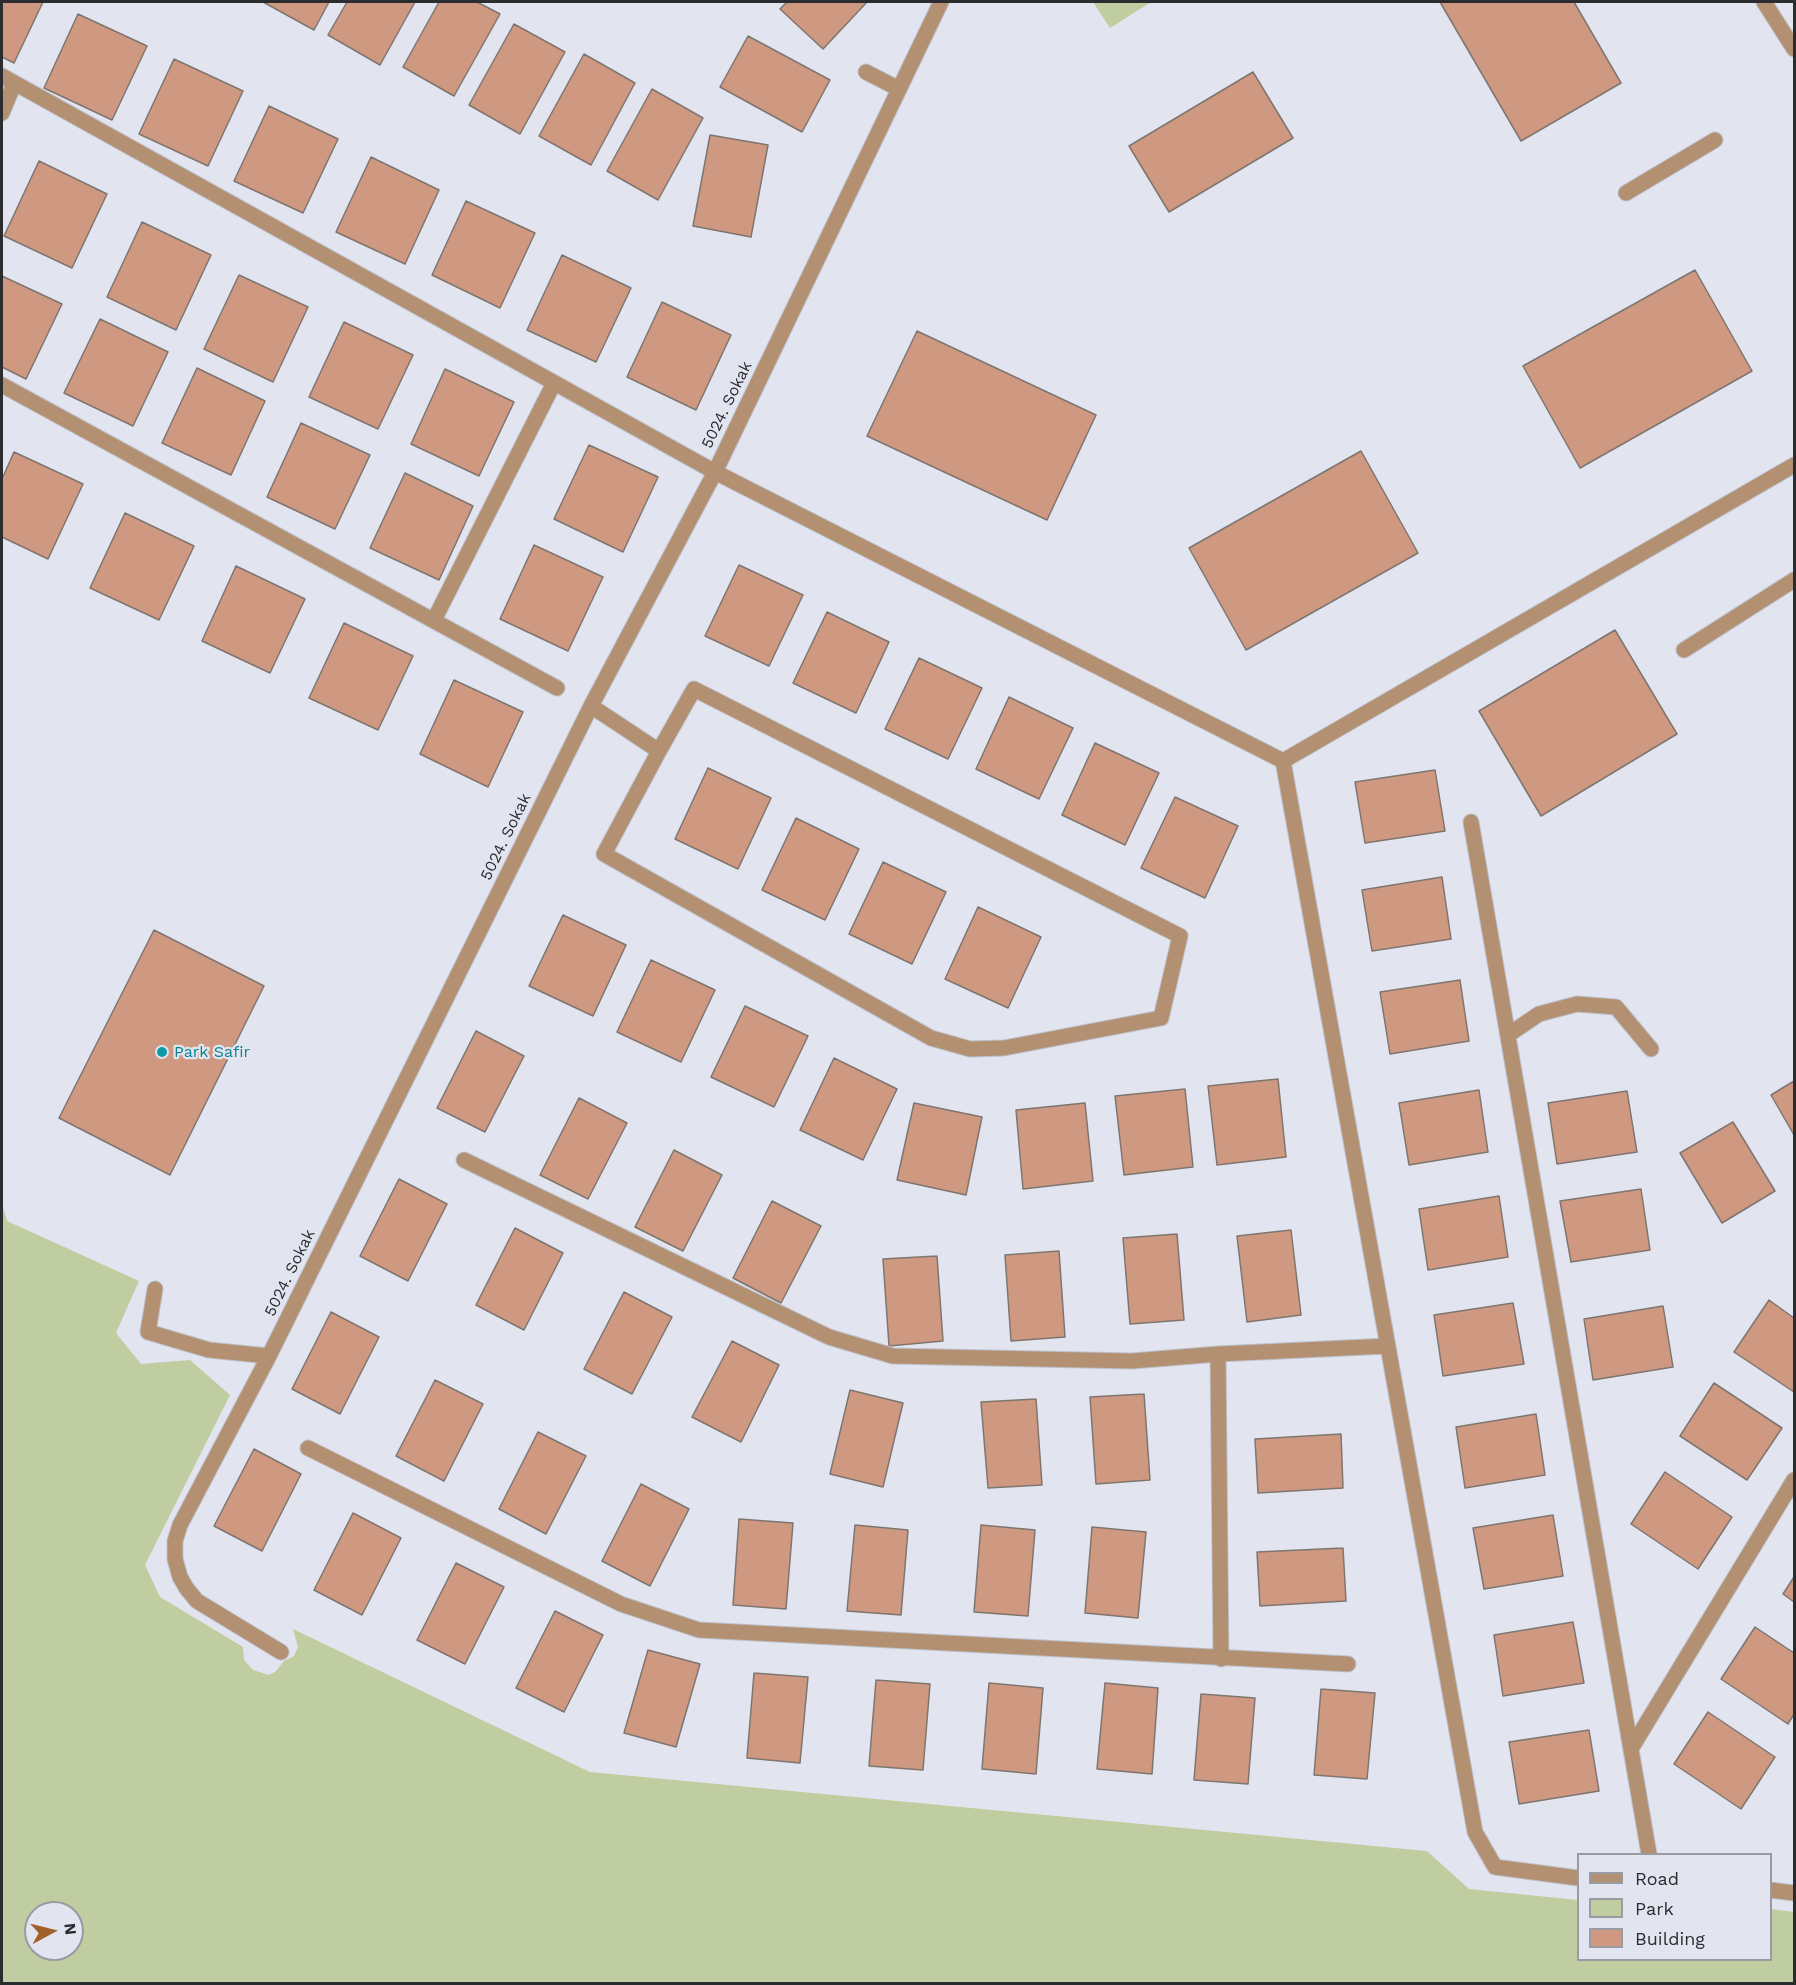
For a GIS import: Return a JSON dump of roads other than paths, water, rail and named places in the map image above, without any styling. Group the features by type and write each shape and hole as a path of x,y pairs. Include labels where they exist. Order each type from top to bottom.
{"street":[{"name":"5024. Sokak","path":"281,1652 197,1601 180,1577 175,1559 175,1541 186,1511 269,1356 591,706 715,472 941,2"},
{"path":"1764,2 1794,49"},
{"path":"866,72 899,89"},
{"path":"2,113 8,80 715,472 1284,760"},
{"path":"1626,193 1715,140"},
{"path":"434,620 554,383"},
{"path":"2,385 557,688"},
{"path":"1284,760 1794,465"},
{"path":"1684,650 1794,580"},
{"path":"694,689 1180,936 1161,1018 1004,1048 970,1049 931,1038 604,854 659,751 694,689"},
{"path":"591,706 659,751"},
{"path":"1284,760 1475,1832 1495,1867 1577,1878"},
{"path":"1471,822 1649,1853"},
{"path":"1508,1035 1539,1014 1568,1006 1577,1004 1616,1007 1652,1049"},
{"path":"464,1160 830,1337 893,1356 1132,1361 1218,1354 1388,1346"},
{"path":"155,1289 147,1332 209,1350 269,1356"},
{"path":"1218,1354 1221,1659"},
{"path":"308,1448 621,1604 699,1630 1347,1664"},
{"path":"1632,1747 1794,1480"},
{"path":"1772,1890 1794,1893"}],"place":[{"name":"Park Safir","path":"162,1052"}]}
